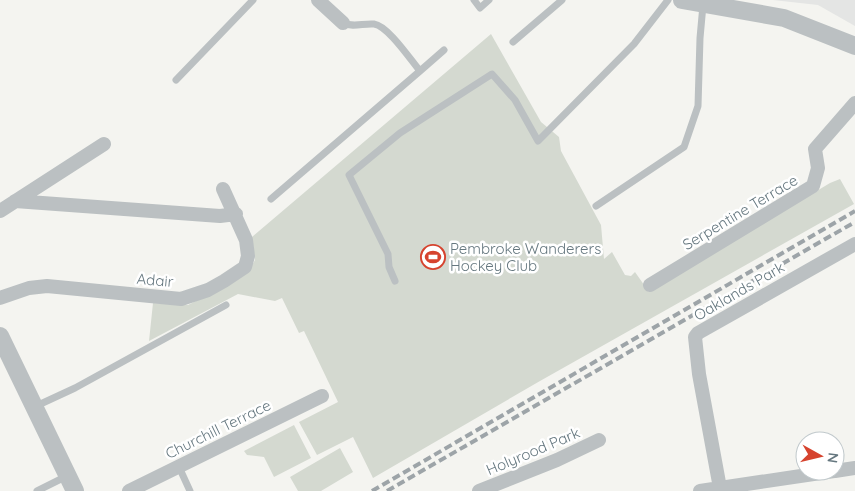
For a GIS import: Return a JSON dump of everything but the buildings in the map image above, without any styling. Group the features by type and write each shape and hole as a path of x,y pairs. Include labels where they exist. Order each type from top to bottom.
{"street":[{"path":"318,0 343,23"},
{"path":"682,0 784,18 855,46"},
{"name":"Serpentine Terrace","path":"650,285 813,186 818,168 815,149 855,103"},
{"path":"0,211 104,144"},
{"name":"Adair","path":"0,298 29,288 47,286 181,299 224,281 245,267 248,256 246,240 238,226 236,214 223,189"},
{"path":"15,200 220,216 236,214"},
{"name":"Oaklands Park","path":"720,488 699,374 695,338 698,333 855,244"},
{"path":"0,336 71,483"},
{"name":"Churchill Terrace","path":"129,491 322,396"},
{"name":"Holyrood Park","path":"479,491 557,460 599,440"},
{"path":"700,491 795,477"}],"lane":[{"path":"176,80 253,0"},
{"path":"474,0 480,8 489,0"},
{"path":"513,42 562,0"},
{"path":"395,280 389,267 388,254 349,175 400,133 492,74 515,100 538,141 634,44 668,0"},
{"path":"596,206 684,147 698,106 703,5"},
{"path":"343,23 350,26 375,24 387,31 420,70"},
{"path":"271,199 444,50"},
{"path":"34,408 75,388 226,305"},
{"path":"179,467 190,491"},
{"path":"36,491 71,483"}],"shaded area":[{"path":"773,0 855,0 855,26 818,5"},
{"name":"Pembroke Wanderers Hockey Club","path":"491,34 541,122 559,137 561,151 601,225 604,259 612,252 625,275 631,276 635,272 649,292 830,183 840,179 854,204 540,381 373,478 353,437 317,455 299,422 338,402 304,331 299,333 282,298 275,301 238,294 149,341 153,303 188,305 237,280 250,269 255,260 252,237"},
{"path":"294,425 311,458 274,477 264,457 247,455 244,451"},
{"path":"340,448 353,472 321,491 298,491 290,477"}],"railway":[{"path":"372,491 855,211"},
{"path":"387,491 855,222"}],"place":[{"name":"Pembroke Wanderers Hockey Club","path":"433,257"}]}
